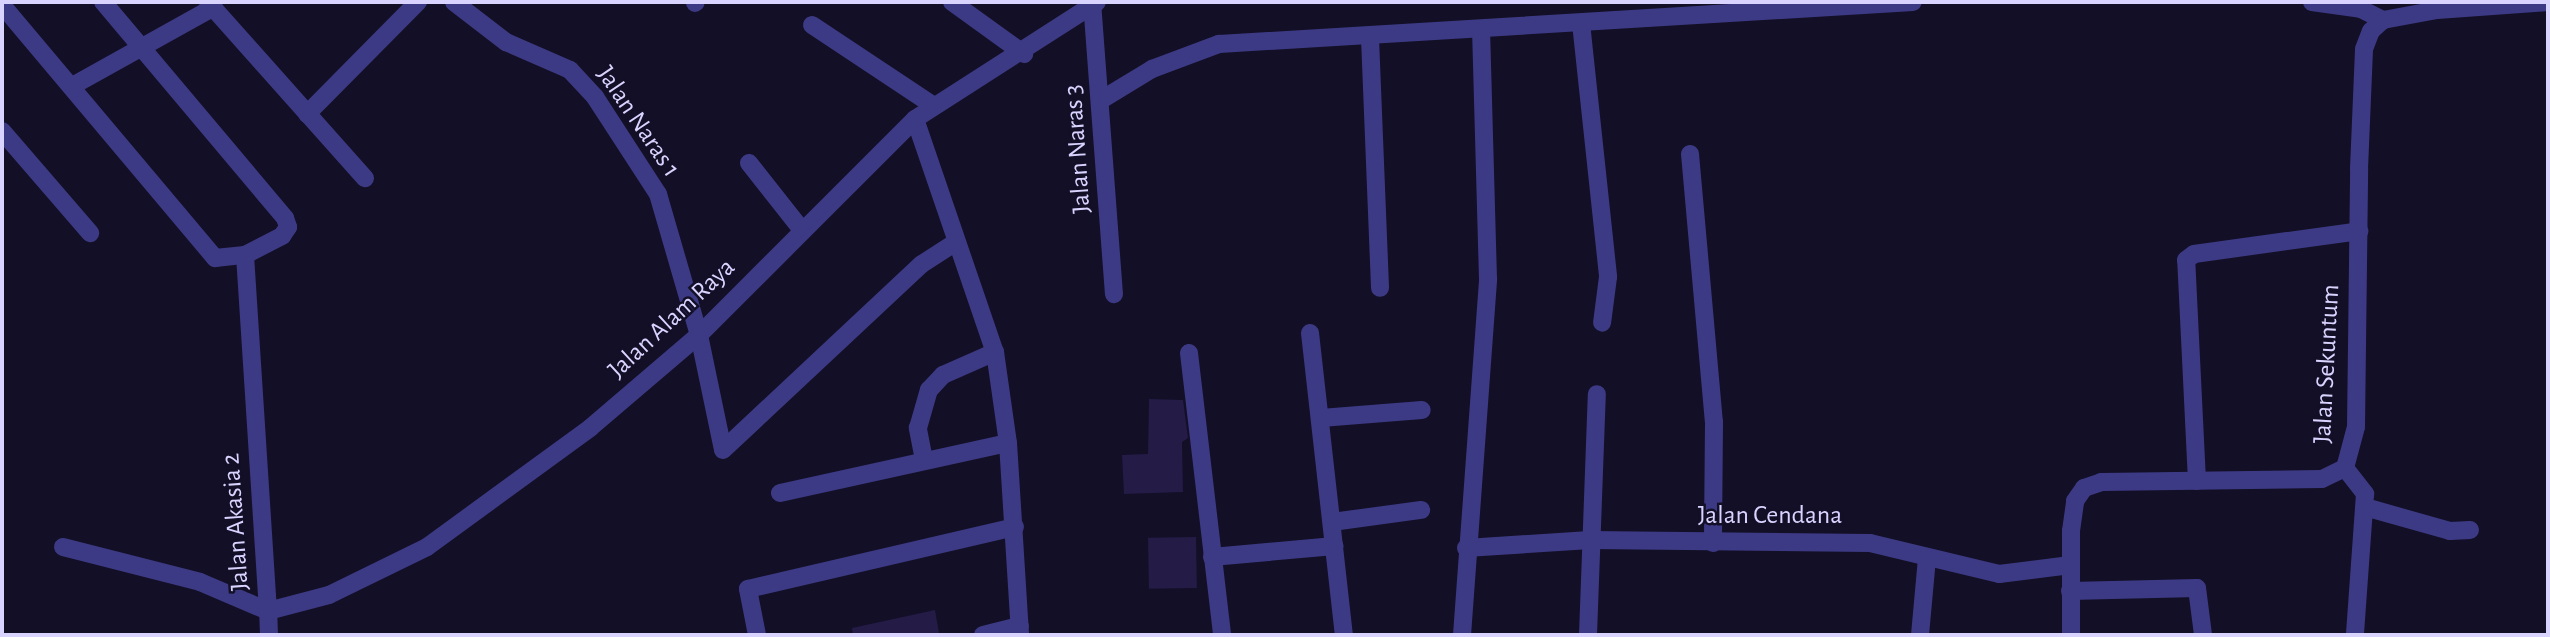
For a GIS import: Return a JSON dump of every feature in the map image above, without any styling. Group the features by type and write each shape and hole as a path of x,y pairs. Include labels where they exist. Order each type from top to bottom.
{"street":[{"path":"2,5 74,85 215,258 245,255 282,236 287,222 146,49 103,2"},
{"path":"307,114 418,2"},
{"name":"Jalan Naras 1","path":"454,2 506,42 570,70 595,97 658,194 699,335 723,450 922,264 956,242"},
{"path":"952,2 1024,54"},
{"path":"1101,100 1152,69 1219,44 1481,32 1749,8 1913,2"},
{"path":"2312,2 2361,9 2383,20 2437,10 2548,2"},
{"name":"Jalan Alam Raya","path":"268,611 328,595 427,547 590,428 699,335 915,119 1024,54 1095,3"},
{"name":"Jalan Naras 3","path":"1095,3 1114,294"},
{"path":"74,85 146,49 211,4 365,178"},
{"name":"Jalan Sekuntum","path":"2071,635 2070,565 2075,501 2084,488 2101,482 2322,479 2345,468 2356,427 2358,231 2364,49 2383,20"},
{"path":"1581,23 1608,277 1602,323"},
{"path":"811,25 934,106"},
{"path":"1462,635 1466,548 1488,279 1481,32"},
{"path":"1370,38 1380,288"},
{"path":"915,119 995,352 1008,443 1020,631 983,635"},
{"path":"2,131 90,233"},
{"path":"1690,154 1714,422 1713,543"},
{"path":"749,163 802,230"},
{"path":"2197,481 2186,260 2194,254 2358,231"},
{"name":"Jalan Akasia 2","path":"63,547 200,582 268,611 245,255"},
{"path":"1310,333 1344,635"},
{"path":"924,460 918,428 929,390 943,375 995,352"},
{"path":"1189,353 1222,635"},
{"path":"1588,635 1597,394"},
{"path":"1321,418 1422,410"},
{"path":"780,493 1008,443"},
{"path":"2345,468 2361,482 2365,507 2355,635"},
{"path":"2365,507 2450,531 2470,530"},
{"path":"1332,522 1421,510"},
{"path":"757,635 748,589 1015,527"},
{"name":"Jalan Cendana","path":"1466,548 1590,540 1870,543 1999,574 2070,565"},
{"path":"1212,557 1335,546"},
{"path":"1920,635 1927,558"},
{"path":"2070,591 2197,588 2203,635"},
{"path":"268,611 269,635"}],"building":[{"path":"1149,399 1183,400 1188,438 1182,442 1183,492 1124,494 1122,455 1148,454"},
{"path":"1196,537 1197,588 1149,589 1148,538"},
{"path":"935,610 939,633 853,635 852,628"}]}
